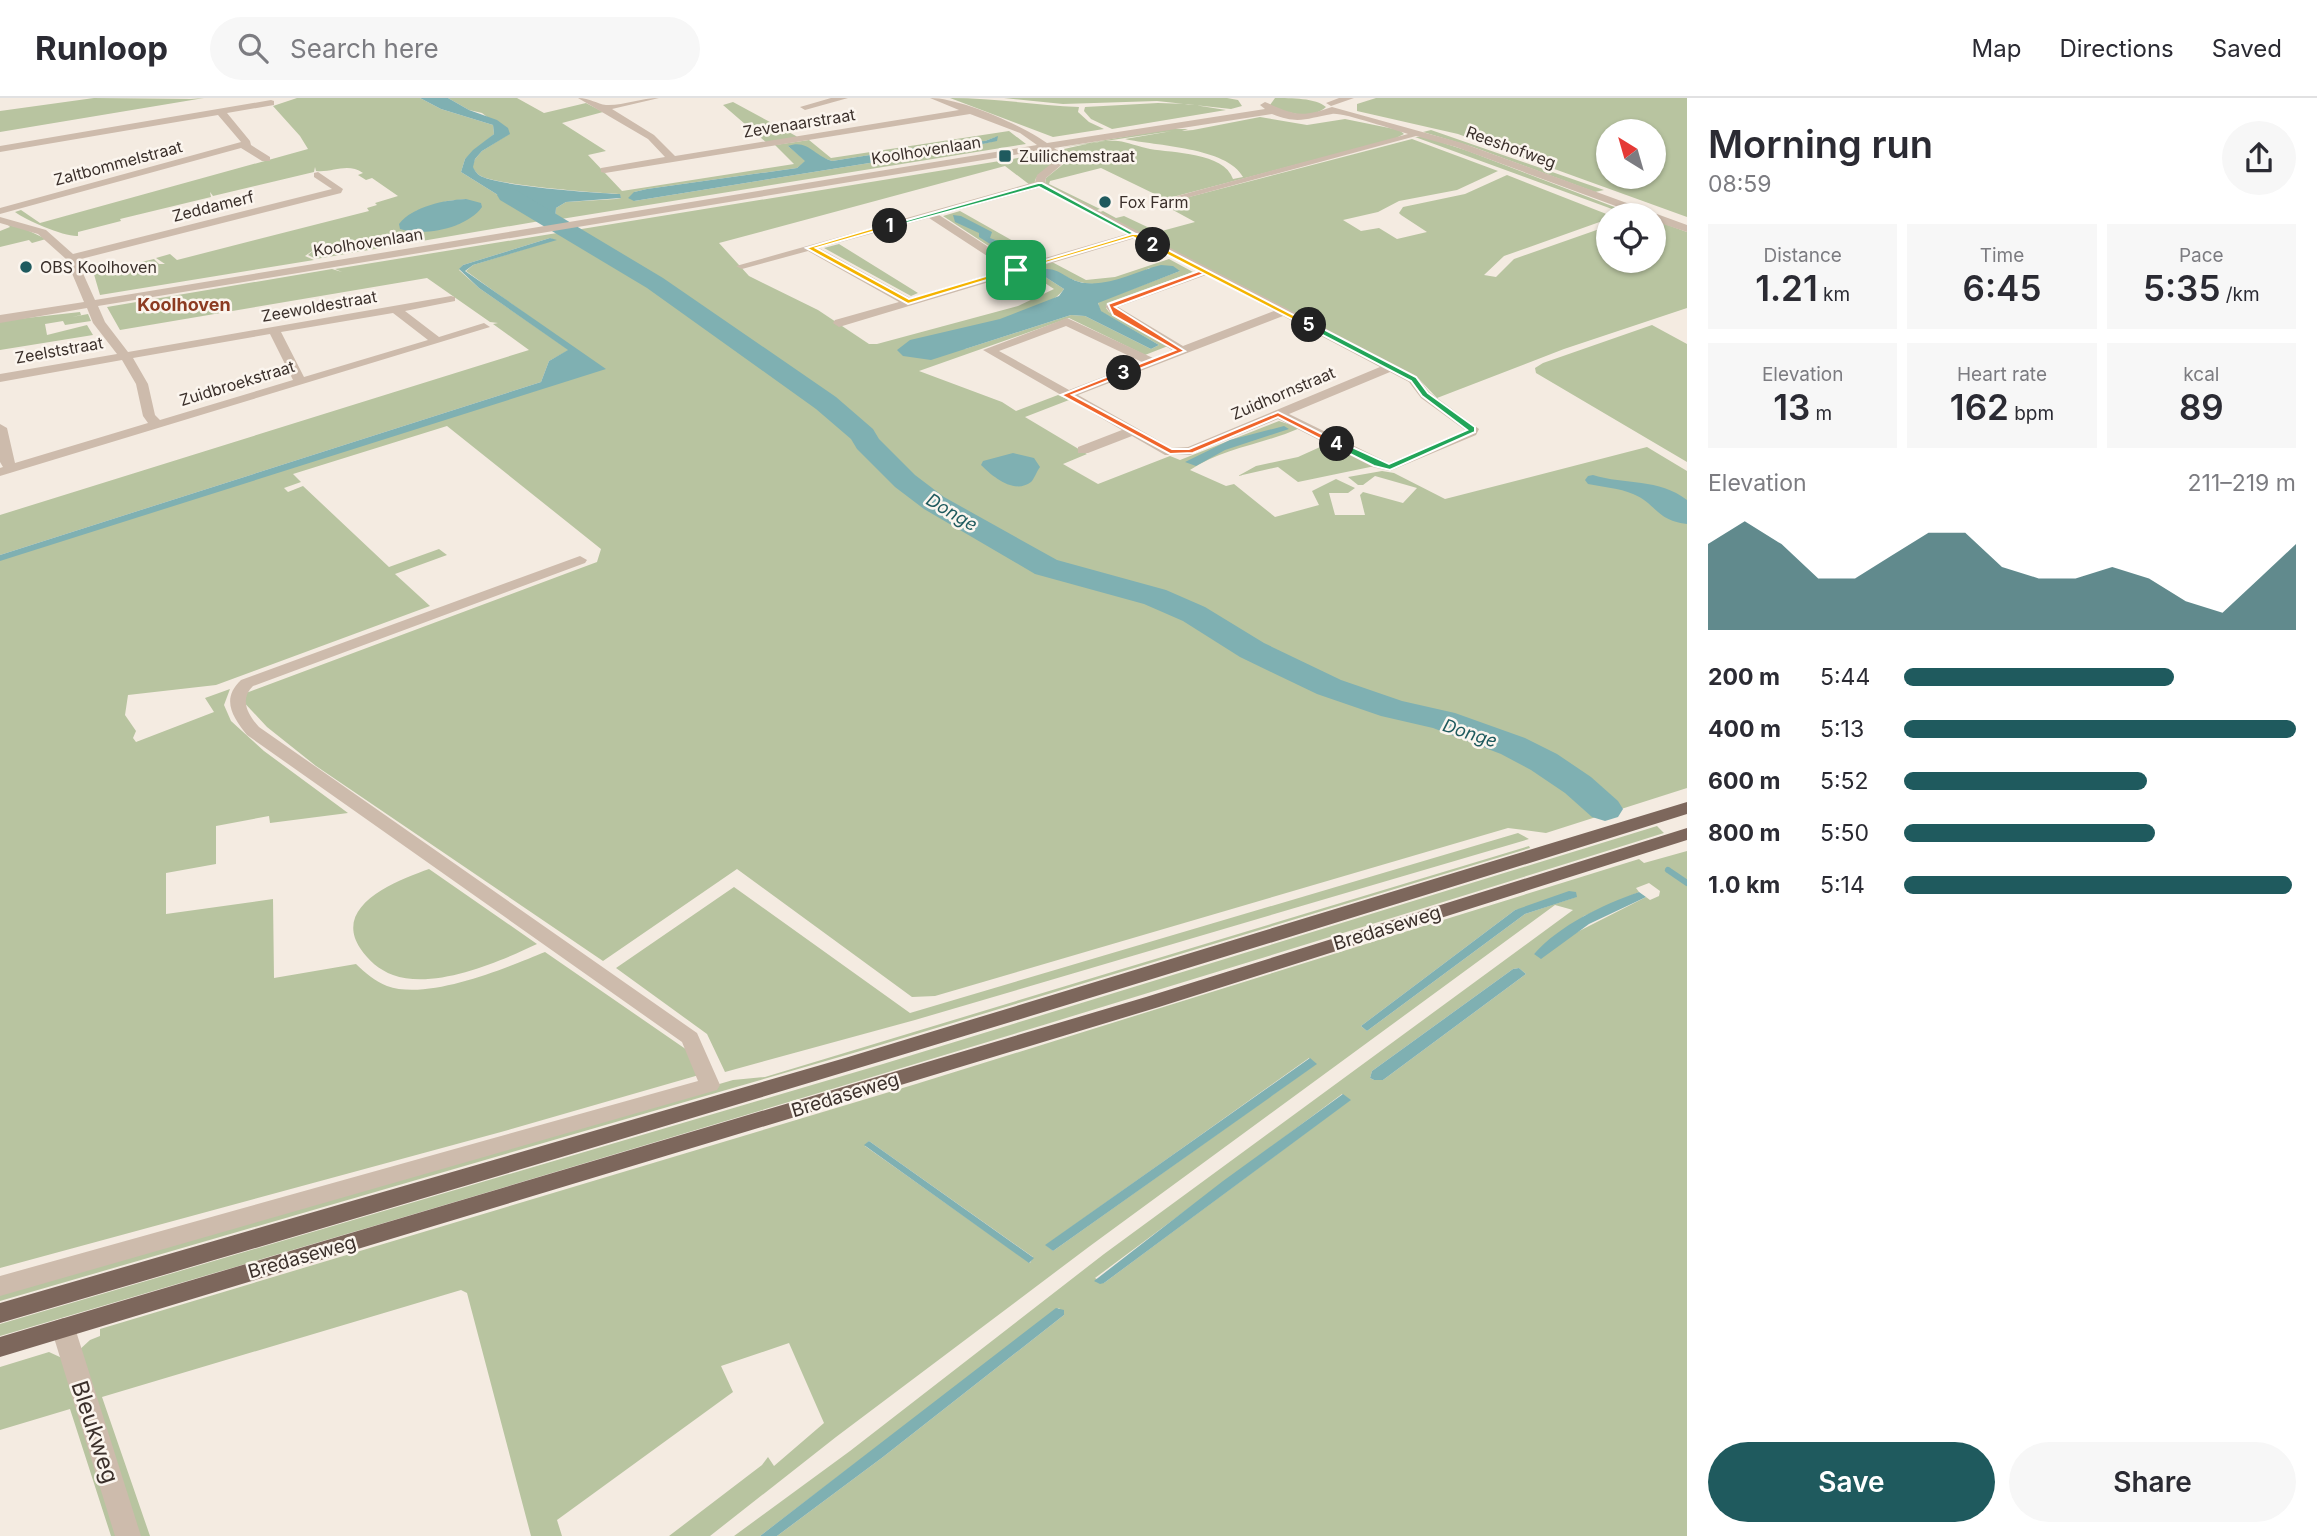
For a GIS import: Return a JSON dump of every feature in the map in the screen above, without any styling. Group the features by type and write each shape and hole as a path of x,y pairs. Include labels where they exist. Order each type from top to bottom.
{"main road":[{"name":"Bredaseweg","path":"0,1312 756,1093 1687,808"},
{"name":"Bredaseweg","path":"0,1347 1152,1002 1687,834"}],"street":[{"path":"583,98 651,137 672,159"},
{"path":"604,108 654,98"},
{"path":"805,107 843,98"},
{"path":"935,98 1023,131 1046,146 1061,161 1041,177 1040,184"},
{"path":"1321,98 1329,109 1349,98"},
{"path":"0,149 271,103"},
{"name":"Koolhovenlaan","path":"0,319 1244,114 1266,103 1303,117 1329,109"},
{"name":"Reeshofweg","path":"1329,109 1459,145 1616,203"},
{"name":"Zevenaarstraat","path":"605,170 972,111"},
{"path":"221,112 246,140 244,145 266,159"},
{"path":"1171,199 1410,136"},
{"name":"Zaltbommelstraat","path":"0,211 244,145"},
{"name":"Zeddamerf","path":"71,258 337,191 338,189 318,174"},
{"path":"742,266 1040,184 1413,379 1425,395 1470,426 1471,432 1390,467 1377,464 1278,414"},
{"path":"930,214 1016,270"},
{"path":"0,220 33,228 54,240 71,258 99,323 125,356 142,384 149,416 157,425"},
{"name":"Reeshofweg","path":"1666,221 1687,229"},
{"path":"839,323 1134,235"},
{"path":"810,248 908,302"},
{"path":"1181,351 1116,313 1111,306 1205,272"},
{"name":"Zeewoldestraat","path":"125,356 451,299"},
{"name":"Zeewoldestraat","path":"394,309 438,341"},
{"path":"1066,395 1283,312"},
{"path":"1132,431 989,350 1067,322 1152,362"},
{"name":"Zuidbroekstraat","path":"6,470 484,327"},
{"path":"274,330 295,375 302,382"},
{"name":"Zeelststraat","path":"0,378 125,356"},
{"name":"Zuidhornstraat","path":"1132,431 1170,452 1190,452 1390,367"},
{"path":"0,428 6,470"},
{"path":"1083,450 1132,431"},
{"path":"0,1286 710,1085 690,1038 253,731 239,714 236,699 241,688 247,683 580,560"},
{"name":"Bleukweg","path":"63,1328 128,1536"}],"green space":[{"path":"94,98 204,98 0,132 0,111"},
{"path":"297,98 420,98 441,109 493,125 494,134 465,159 461,172 540,221 316,259 308,255 315,249 305,256 314,260 100,295 93,271 100,268 108,270 154,259 159,264 165,264 156,258 170,254 177,260 369,211 367,208 377,205 375,203 398,196 372,178 366,180 358,175 363,173 357,170 346,168 316,171 315,167 314,172 213,196 210,192 211,197 120,219 121,221 78,232 78,236 45,227 15,212 21,210 40,223 308,149 273,106","holes":["466,199 458,224 426,231 407,231 416,211 447,201"]},
{"path":"448,98 517,98 544,113 586,103 603,112 562,123 606,151 588,155 622,191 794,164 775,145 809,140 831,158 1009,131 1026,144 555,220 556,208 566,202 621,198 619,194 524,185 479,175 472,167 475,159 482,151 509,134 482,113 469,110","holes":["996,137 991,142 969,147 634,201 634,192 647,189 797,168 806,161 788,146 832,161 953,142 985,141"]},
{"path":"950,98 1079,107 1078,112 1089,122 1104,129 1053,137"},
{"path":"1004,98 1227,98 1238,100 1242,106 1231,109 1157,101 1063,104"},
{"path":"1275,98 1310,100 1326,107 1313,114 1298,114 1270,105"},
{"path":"1376,98 1687,98 1687,217 1666,209 1666,203 1648,203 1610,189 1666,189 1666,119 1596,119 1596,184 1458,134 1357,111 1357,104"},
{"path":"733,102 798,138 767,143 723,105"},
{"path":"1158,103 1226,110 1112,129 1091,119 1084,111 1085,107"},
{"path":"1260,117 1307,125 1345,119 1399,130 1404,134 1394,139 1165,199 1101,168 1050,181 1049,184 1100,209 1094,211 1045,184 1046,178 1067,161 1058,150 1088,144 1059,148 1169,129 1193,130","holes":["1172,131 1125,139 1207,154 1235,167 1243,177 1233,179 1228,170 1219,163 1196,155 1105,141"]},
{"path":"1431,130 1604,190 1595,192 1473,147 1423,132"},
{"path":"1415,137 1425,137 1468,151 1604,203 1596,203"},
{"path":"1412,139 1498,171 1457,190 1399,201 1378,212 1343,220 1361,231 1379,228 1397,239 1427,232 1399,213 1403,207 1465,194 1507,175 1596,210 1596,223 1504,256 1484,275 1496,277 1514,259 1596,230 1596,273 1666,273 1666,224 1687,232 1687,308 1564,349 1437,398 1418,378 1097,213 1103,211 1116,218 1124,216 1158,232 1195,222 1162,204"},
{"path":"1049,153 1057,162 1036,178 1034,184 1030,185 1005,166 719,243 749,276 818,310 869,344 1018,306 1054,289 1025,270 1052,262 1086,280 1115,277 1169,259 1193,272 1107,303 1109,312 1168,346 1145,355 1069,318 919,371 1002,402 1016,411 1058,395 1069,400 1025,417 1087,454 1063,464 1098,484 1170,456 1180,460 1279,421 1300,428 1216,456 1190,470 1226,486 1234,484 1275,517 1319,505 1312,491 1336,479 1355,488 1348,493 1329,493 1335,515 1365,515 1360,495 1363,492 1403,503 1417,488 1375,476 1363,485 1358,485 1348,477 1382,471 1394,473 1445,499 1647,447 1687,471 1687,788 1546,833 1508,828 935,996 912,997 737,869 603,961 316,766 267,727 238,696 597,562 601,549 447,426 293,474 301,482 284,488 288,492 303,486 389,567 439,549 447,555 395,574 430,606 216,685 128,695 125,715 136,731 133,738 136,742 214,712 205,698 230,689 224,705 231,721 264,751 348,813 270,823 269,816 216,826 216,864 166,873 166,914 273,899 274,978 356,964 387,986 404,990 423,989 467,981 545,952 687,1050 699,1075 501,1132 0,1268 0,557 602,369 466,271 473,265 554,240 550,238 463,265 459,270 479,288 569,350 549,361 541,382 0,555 0,515 529,350 493,324 498,323 490,322 427,278 120,330 107,307 332,269 342,272 335,269","holes":["1149,268 1180,271 1098,302 1100,311 1159,345 1151,349 1085,316 1071,315 965,349 963,329 1046,304 1064,289 1039,273 1057,273 1080,282 1097,284 1125,279"]},
{"path":"960,211 1045,259 1019,266 943,216"},
{"path":"8,225 25,229 46,239 0,247 0,231 10,227"},
{"path":"839,244 918,293 911,296 824,248"},
{"path":"80,312 81,315 72,317 88,314 91,321 65,325 63,321 45,324 47,335 87,325 93,335 0,350 0,321"},
{"path":"1652,325 1687,344 1687,462 1536,373 1535,368 1543,363"},
{"path":"1329,443 1375,466 1298,482 1278,467 1238,476 1256,466 1298,457"},
{"path":"1657,826 1664,833 1249,962 0,1336 0,1324 883,1064"},
{"path":"1518,833 1529,839 915,1020 725,1072 707,1034 616,968 734,887 910,1013"},
{"path":"1529,846 1530,848 867,1049 0,1301 0,1294 733,1080 765,1077"},
{"path":"1687,851 1687,1536 777,1536 1064,1315 1059,1308 760,1536 734,1536 850,1451 1104,1254 1573,910 1555,905 1090,1246 836,1437 710,1536 669,1536 762,1465 768,1457 774,1466 824,1423 789,1343 721,1366 733,1392 557,1520 562,1536 531,1536 467,1293 461,1290 102,1397 150,1536 139,1536 77,1352 90,1340 100,1336 100,1329 916,1084 1639,859 1644,863","holes":["1649,883 1660,891 1659,896 1650,900 1646,897 1534,954 1584,916 1639,892 1636,888","1576,897 1525,914 1367,1031 1361,1026 1515,910","1519,968 1526,974 1383,1080 1370,1078 1372,1071 1513,969","1309,1058 1316,1064 1053,1251 1046,1245","1342,1094 1350,1100 1104,1283 1095,1278","869,1141 1033,1257 1030,1263 865,1146"]},
{"path":"429,869 537,944 486,966 447,977 409,979 393,975 379,967 360,948 354,933 355,919 361,907 386,887"},
{"path":"49,1352 62,1358 120,1536 111,1536 70,1409 0,1430 0,1367"}],"water":[{"path":"420,98 448,98 469,110 497,120 508,128 510,134 482,151 475,159 473,167 479,175 524,186 620,194 621,198 566,202 556,208 555,220 540,221 461,172 465,159 494,134 493,125 441,109"},
{"path":"998,136 997,141 969,147 634,201 628,198 634,192 647,189 797,168 805,161 788,146 795,144 806,146 832,161 952,142 985,141"},
{"path":"466,199 481,203 482,207 456,225 421,232 400,229 399,224 405,218 421,208"},
{"path":"953,215 961,216 992,232 990,238 1034,254 1036,259 1017,261 979,237 979,233 955,222"},
{"path":"550,238 557,240 473,265 465,271 606,369 0,561 0,555 541,382 549,361 568,350 479,288 459,269 463,265"},
{"path":"1161,265 1173,266 1180,271 1098,303 1101,311 1159,345 1151,349 1085,316 1071,315 931,360 903,356 897,350 910,340 1000,319 1059,296 1064,289 1038,271 1051,269 1079,282 1095,283 1114,280"},
{"path":"1284,426 1289,429 1225,450 1196,466 1185,462 1230,440"},
{"path":"1013,453 1034,458 1040,467 1031,482 1011,485 981,465 983,461"},
{"path":"1593,475 1653,485 1676,493 1687,500 1687,524 1668,519 1633,494 1588,484 1585,480"},
{"path":"1569,891 1576,892 1577,897 1525,914 1367,1031 1361,1026 1515,910"},
{"path":"1639,892 1646,897 1589,924 1541,959 1534,954 1556,934 1582,917"},
{"path":"1519,968 1526,974 1383,1080 1370,1078 1372,1071 1513,969"},
{"path":"1310,1058 1317,1064 1053,1251 1045,1245"},
{"path":"1343,1094 1351,1100 1104,1283 1094,1281 1223,1181"},
{"path":"869,1141 1034,1258 1029,1263 864,1145"},
{"path":"1056,1308 1064,1310 1064,1315 883,1457 777,1536 760,1536"}],"waterway":[{"name":"Donge","path":"508,195 655,283 826,403 863,435 867,443 905,481 934,503 1046,567 1155,597 1194,614 1252,650 1329,687 1393,709 1443,720 1513,746 1544,762 1578,785 1605,809"},
{"path":"1668,870 1687,883"}],"place":[{"name":"Zuilichemstraat","path":"1005,156"},
{"name":"Fox Farm","path":"1105,202"},
{"name":"OBS Koolhoven","path":"26,267"}],"district":[{"name":"Koolhoven","path":"184,304"}],"route":[{"path":"1016,270 908,302 810,248 1040,184 1045,189 1055,194 1072,203 1134,235 1205,272 1111,306 1116,313 1181,351 1066,395 1170,452 1180,453 1190,452 1278,414 1377,464 1390,467 1471,432 1470,426 1425,395 1413,379 1134,235 1016,270"}]}
